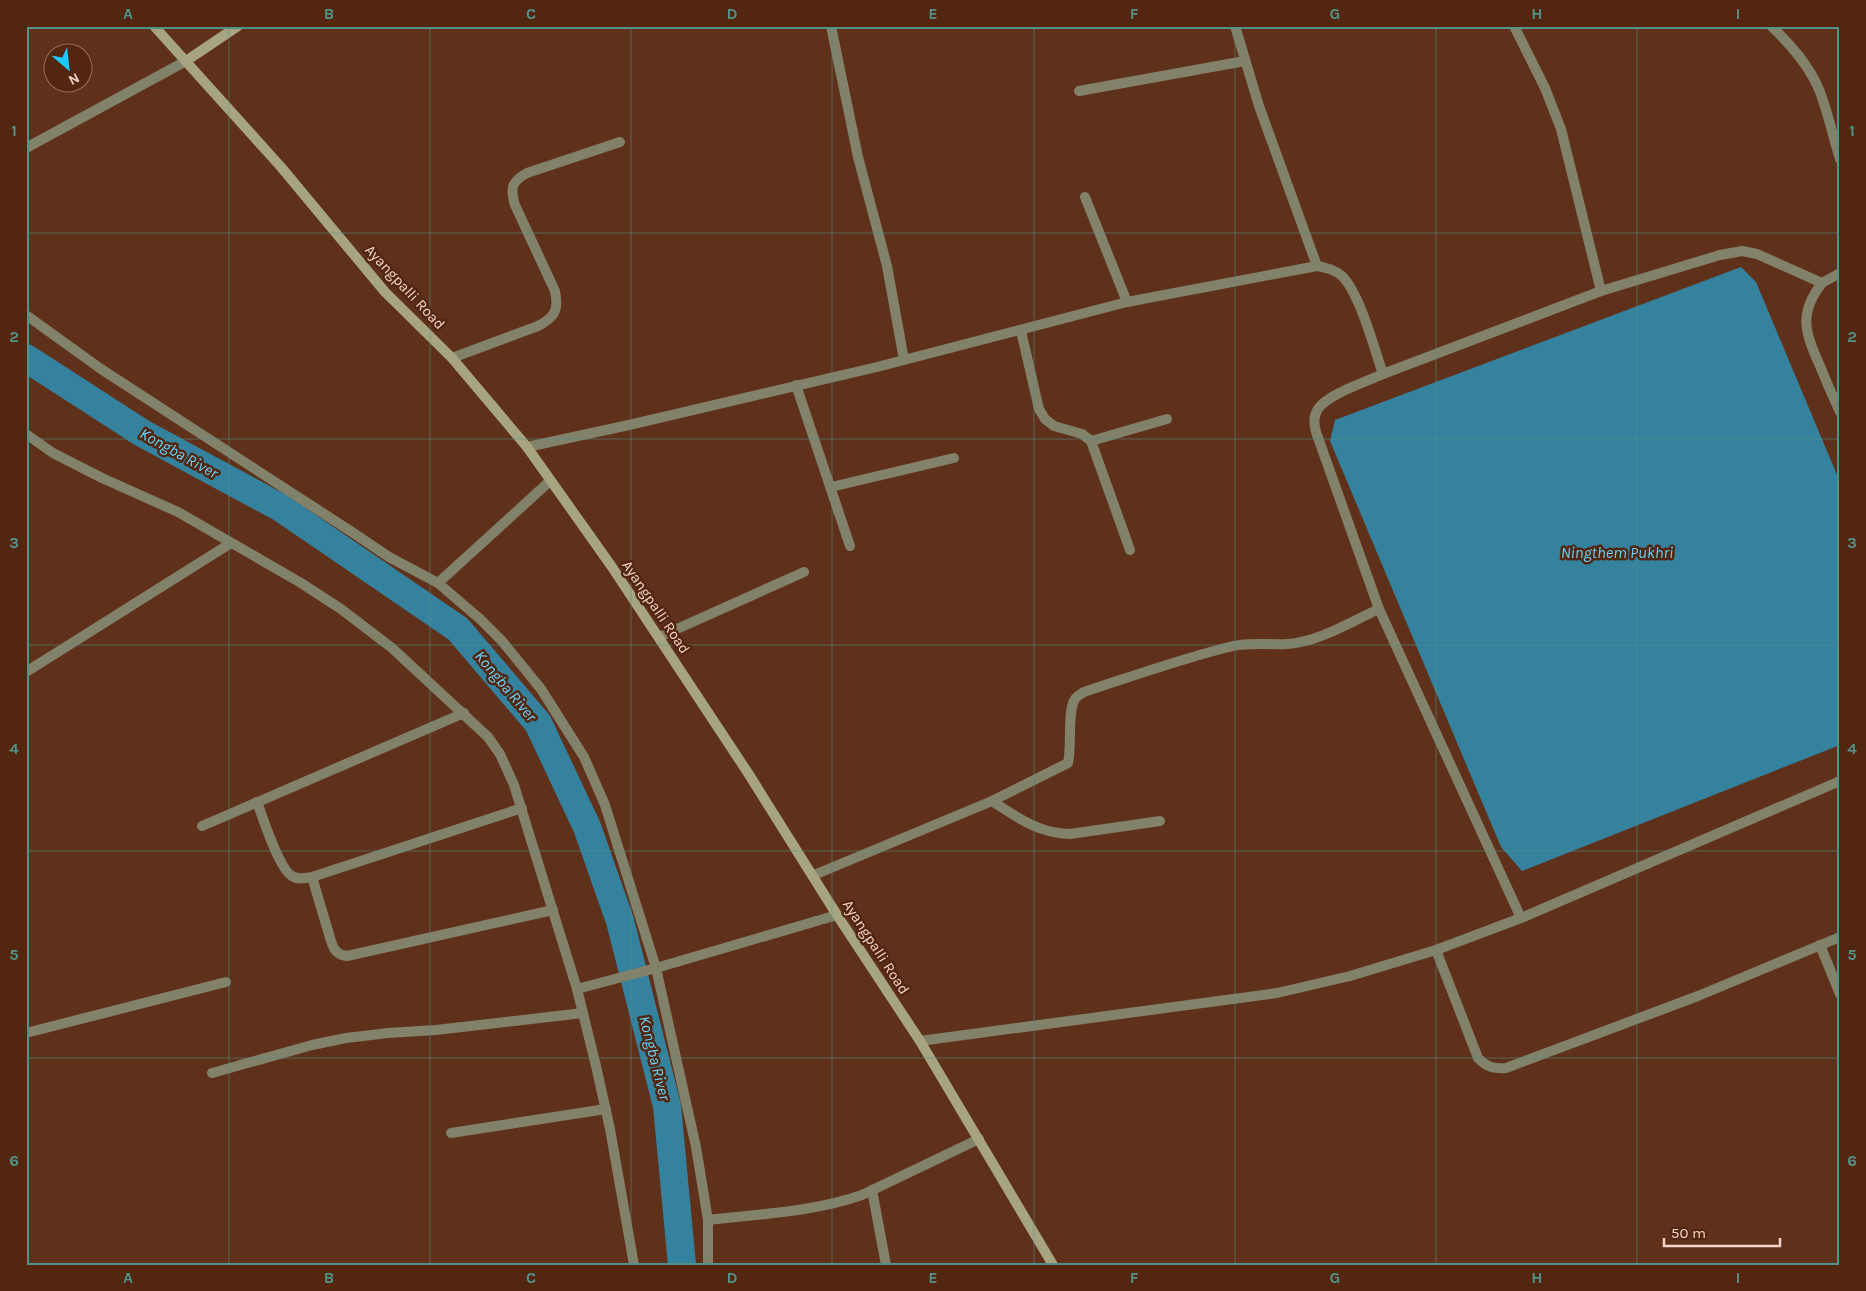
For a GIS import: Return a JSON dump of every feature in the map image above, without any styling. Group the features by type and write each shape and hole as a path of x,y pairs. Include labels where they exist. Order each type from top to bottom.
{"street":[{"name":"Ayangpalli Road","path":"154,26 280,167 385,292 452,358 527,447 659,637 814,875 837,915 920,1041 1053,1265"},
{"path":"26,148 186,61 238,26"},
{"path":"831,26 858,157 887,266 904,360"},
{"path":"1235,26 1259,106 1317,266"},
{"path":"1514,26 1545,88 1561,129 1601,291"},
{"path":"1771,26 1789,43 1813,78 1820,92 1840,160"},
{"path":"1079,91 1245,61"},
{"path":"452,358 538,326 550,320 555,312 557,301 555,291 515,205 512,194 517,178 620,142"},
{"path":"1085,197 1127,302"},
{"path":"1521,918 1379,609 1316,432 1314,421 1318,408 1331,397 1383,374 1601,291 1720,255 1742,251 1771,259 1822,283"},
{"path":"527,447 904,360 1127,302 1317,266 1331,268 1342,276 1354,291 1383,374"},
{"path":"1840,273 1822,283 1813,294 1809,304 1806,324 1807,338 1840,412"},
{"path":"26,315 100,369 215,444 382,552 438,583 480,619 524,667 541,689 584,757 605,805 656,968 696,1147 708,1220 708,1265"},
{"path":"1021,330 1039,409 1045,419 1054,426 1082,434 1091,441 1130,550"},
{"path":"796,385 850,546"},
{"path":"1091,441 1167,419"},
{"path":"26,434 53,453 102,478 178,512 302,583 392,648 488,737 500,754 514,785 577,989 606,1109 634,1265"},
{"path":"831,487 954,458"},
{"path":"438,583 550,481"},
{"path":"26,672 231,543"},
{"path":"659,637 804,572"},
{"path":"814,875 992,801 1068,763 1071,754 1072,706 1075,698 1084,692 1186,659 1232,647 1246,644 1286,644 1316,638 1379,609"},
{"path":"202,826 464,714"},
{"path":"920,1041 1276,993 1350,976 1436,950 1521,918 1840,781"},
{"path":"992,801 1024,822 1055,834 1070,834 1160,822"},
{"path":"257,802 282,865 292,877 298,878 312,877 522,808"},
{"path":"312,877 331,941 334,949 341,956 553,910"},
{"path":"577,989 643,972 837,915"},
{"path":"1436,950 1478,1058 1491,1068 1498,1069 1506,1068 1698,996 1840,937"},
{"path":"1820,945 1840,994"},
{"path":"26,1033 226,982"},
{"path":"212,1073 312,1045 346,1038 583,1013"},
{"path":"451,1133 606,1109"},
{"path":"708,1220 846,1200 872,1190 979,1139"},
{"path":"872,1190 886,1265"}],"water":[{"name":"Ningthem Pukhri","path":"1741,267 1756,282 1840,482 1840,745 1522,871 1501,847 1330,441 1335,420"}],"waterway":[{"name":"Kongba River","path":"26,358 142,433 281,508 458,629 538,723 587,827 620,921 667,1106 682,1265"}]}
